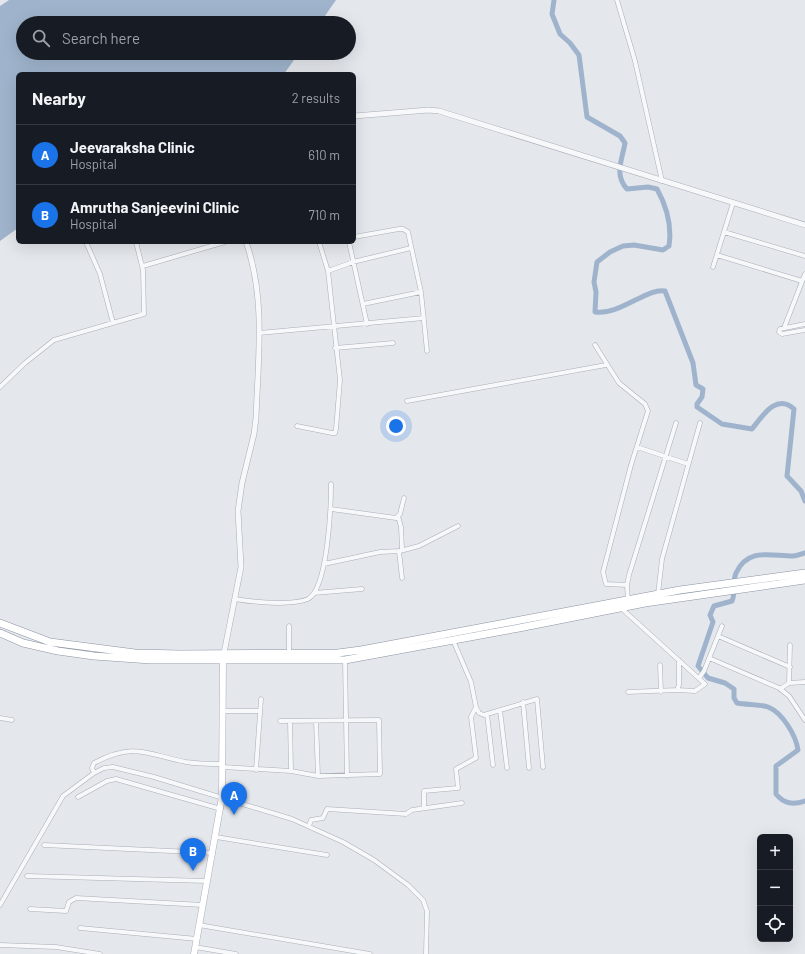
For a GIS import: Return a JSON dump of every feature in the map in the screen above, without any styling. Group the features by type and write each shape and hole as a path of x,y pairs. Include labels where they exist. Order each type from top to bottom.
{"highway":[{"path":"223,657 345,660 621,608 628,603 658,594 805,572"},
{"path":"0,633 23,643 49,645 94,656 139,659 223,657 289,653 338,653 628,603 723,592 805,580"},
{"path":"0,623 49,645"}],"main road":[{"path":"194,954 222,802 223,657"}],"street":[{"path":"617,0 635,61 662,182"},
{"path":"356,116 429,110 439,111 662,182 805,225"},
{"path":"713,267 733,203"},
{"path":"356,238 402,229 408,232 421,292 427,352"},
{"path":"724,232 805,256"},
{"path":"87,244 100,274 113,323"},
{"path":"0,387 30,359 54,340 144,314 143,266 137,244"},
{"path":"143,266 218,244"},
{"path":"223,657 241,567 238,511 242,483 254,434 259,333 256,275 247,244"},
{"path":"297,426 332,432 336,430 340,380 335,348 328,271 320,244"},
{"path":"350,244 367,324"},
{"path":"328,271 354,262 411,248"},
{"path":"717,255 802,281"},
{"path":"805,274 784,328 780,330 781,334 805,330"},
{"path":"363,304 421,292"},
{"path":"259,333 424,318"},
{"path":"784,328 805,324"},
{"path":"335,348 393,343"},
{"path":"595,345 606,365 619,383 647,406 647,415 604,572 606,584 627,585"},
{"path":"407,401 606,365"},
{"path":"628,603 627,585 664,457 676,423"},
{"path":"658,594 662,559 700,423"},
{"path":"637,448 688,464"},
{"path":"234,599 256,602 297,601 307,599 314,593 324,564 331,509 331,484"},
{"path":"402,578 399,551 402,549 401,527 398,516 404,498"},
{"path":"331,509 392,518 398,516"},
{"path":"324,564 380,552 399,551 419,546 458,526"},
{"path":"314,593 362,589"},
{"path":"621,608 679,660 702,674"},
{"path":"289,626 289,653"},
{"path":"628,692 689,691 698,689 705,684 702,674 722,626"},
{"path":"718,636 790,667"},
{"path":"453,640 471,682 476,707 481,714 487,714 537,699 544,767"},
{"path":"789,683 790,645"},
{"path":"709,658 780,689 789,696 805,720"},
{"path":"345,660 347,776"},
{"path":"677,690 679,685 679,660"},
{"path":"660,665 661,692"},
{"path":"780,689 789,683 805,682"},
{"path":"256,770 261,699"},
{"path":"523,702 529,768"},
{"path":"424,808 424,791 458,788 456,769 476,758 471,717 476,707"},
{"path":"500,710 507,768"},
{"path":"223,711 260,711"},
{"path":"487,714 493,765"},
{"path":"0,718 12,720"},
{"path":"94,773 92,768 94,763 117,753 134,750 150,752 187,762 256,770 291,771 318,776 380,774 380,721 280,721"},
{"path":"290,721 291,771"},
{"path":"316,721 318,776"},
{"path":"0,905 63,796 94,773 104,768 121,768 222,802"},
{"path":"78,797 107,781 116,779 292,818 343,842 374,860 419,895 423,900 427,911 426,954"},
{"path":"309,826 311,820 324,818 327,809 406,814 412,810 462,803"},
{"path":"216,837 277,845 327,855"},
{"path":"44,844 213,853"},
{"path":"26,876 207,881"},
{"path":"30,909 66,911 69,902 76,898 203,905"},
{"path":"199,925 370,954"},
{"path":"80,928 197,939"},
{"path":"0,944 56,947 100,954"},
{"path":"195,947 236,954"}],"water":[{"path":"9,0 336,0 325,16 16,16 16,60 294,60 285,72 16,72 16,229 0,241 0,6"}],"waterway":[{"path":"554,0 552,14 560,34 570,43 579,55 587,117 620,136 625,143 620,167 623,184 627,189 648,187 657,189 664,203 670,231 669,246 663,250 634,245 623,246 610,252 597,262 594,282 596,292 595,312 614,310 650,293 665,291 693,363 696,385 703,389 702,397 697,404 697,407 722,424 752,429 766,412 776,405 782,403 794,409 787,476 801,491 805,501"},
{"path":"805,553 793,556 754,556 747,559 741,565 735,576 732,601 714,606 710,615 713,622 698,666 708,678 725,683 734,689 734,698 737,703 768,707 779,714 784,720 795,738 798,750 776,766 776,794 782,800 789,803 805,801"}],"place":[{"name":"Jeevaraksha Clinic","path":"234,815"},
{"name":"Amrutha Sanjeevini Clinic","path":"193,871"}]}
